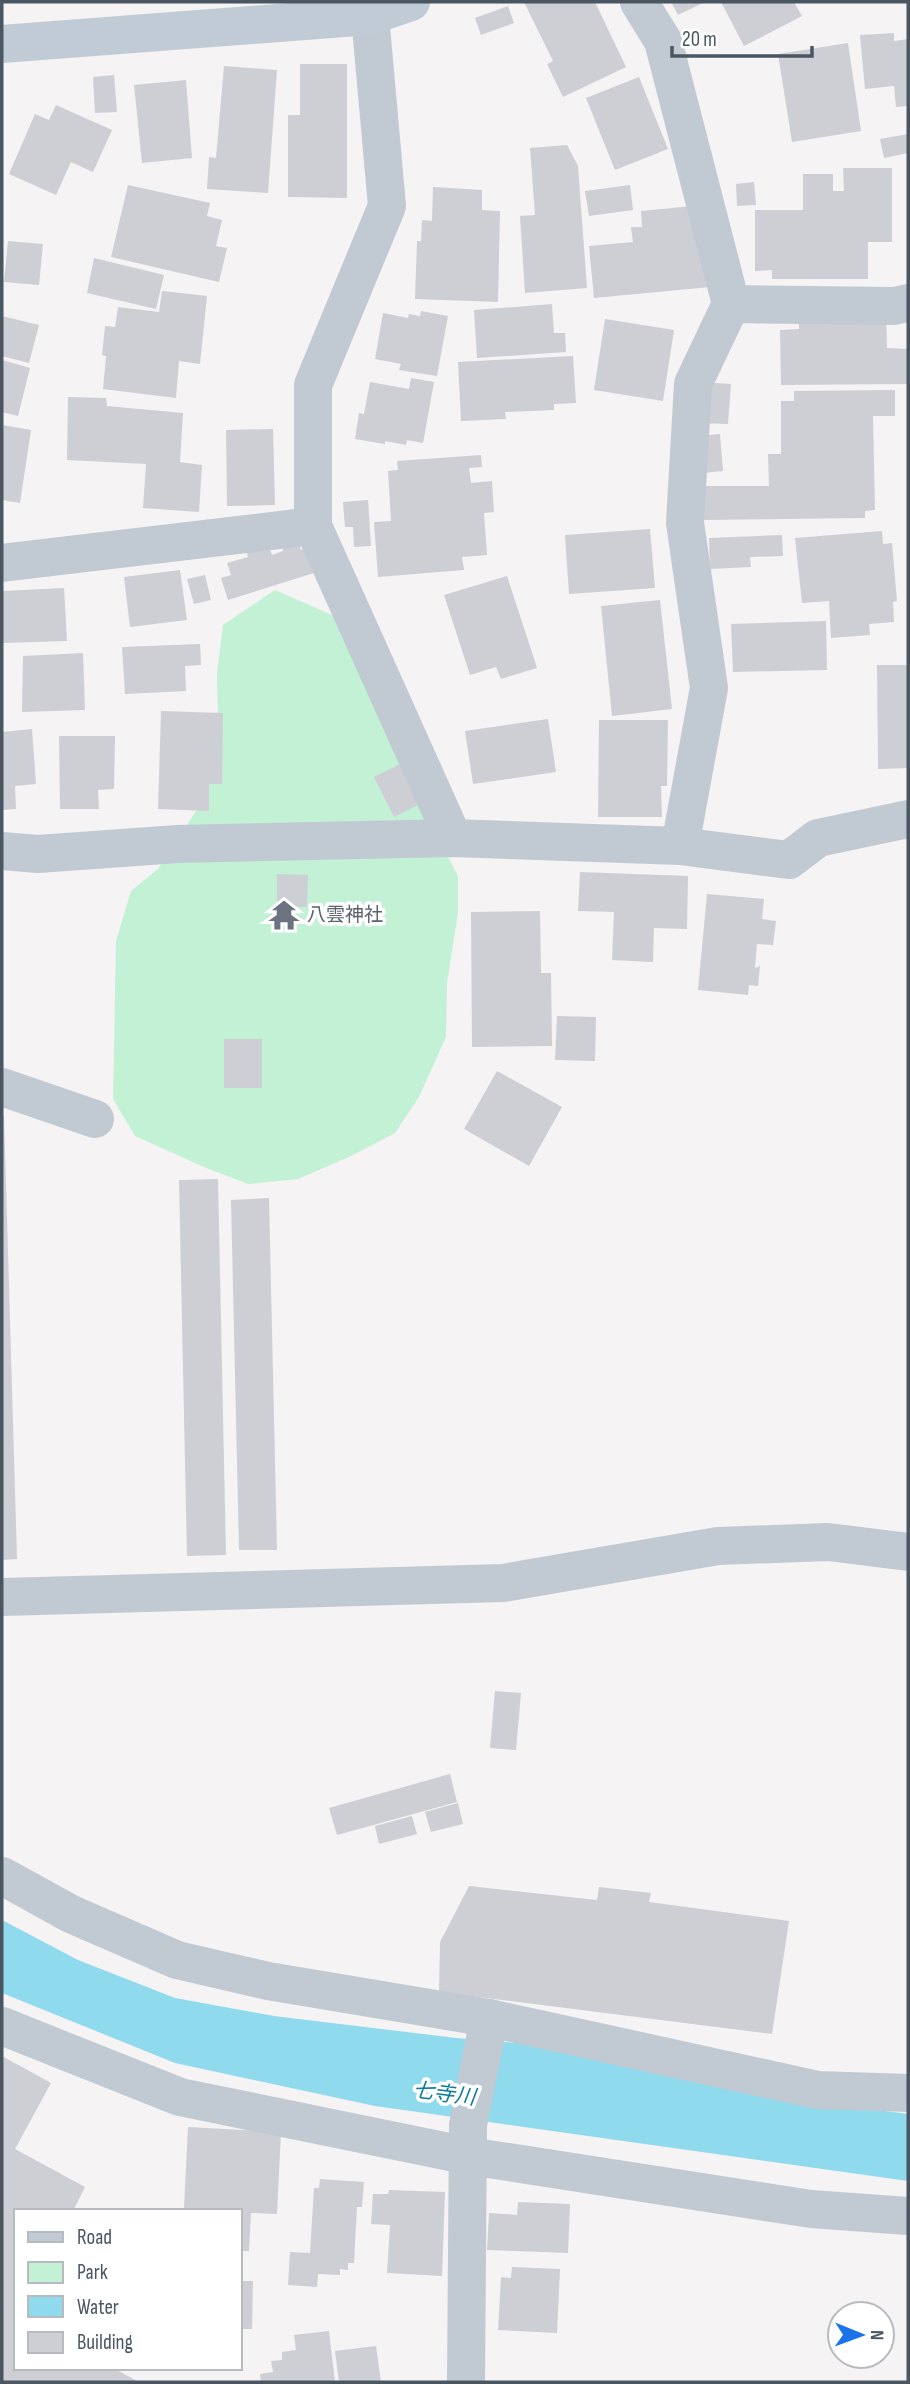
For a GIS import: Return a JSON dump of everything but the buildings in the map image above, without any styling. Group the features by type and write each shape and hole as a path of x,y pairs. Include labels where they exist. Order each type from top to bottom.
{"street":[{"path":"2,44 328,11 370,16 411,2"},
{"path":"639,2 663,41 731,304 693,384 685,523 709,688 680,846"},
{"path":"370,16 387,206 313,385 313,526 453,838"},
{"path":"731,304 894,306 908,303"},
{"path":"2,563 313,526"},
{"path":"2,851 38,855 178,844 453,838 680,846 789,860 817,838 908,819"},
{"path":"2,1087 95,1119"},
{"path":"2,1597 503,1583 718,1546 828,1542 908,1552"},
{"path":"2,1876 71,1914 177,1960 488,2026 818,2090 908,2093"},
{"path":"2,2026 180,2097 469,2140 811,2209 908,2216"},
{"path":"466,2382 469,2140 488,2026"}],"green space":[{"path":"275,590 332,615 419,802 458,876 458,913 447,983 446,1037 419,1097 395,1133 298,1179 248,1184 135,1136 113,1099 116,941 131,891 158,869 198,808 218,722 217,673 223,625"}],"water":[{"name":"七寺川","path":"2,1920 78,1960 175,1998 274,2016 518,2043 817,2102 908,2114 908,2181 375,2106 175,2063 2,1993"}],"place":[{"name":"八雲神社","path":"284,915"}]}
